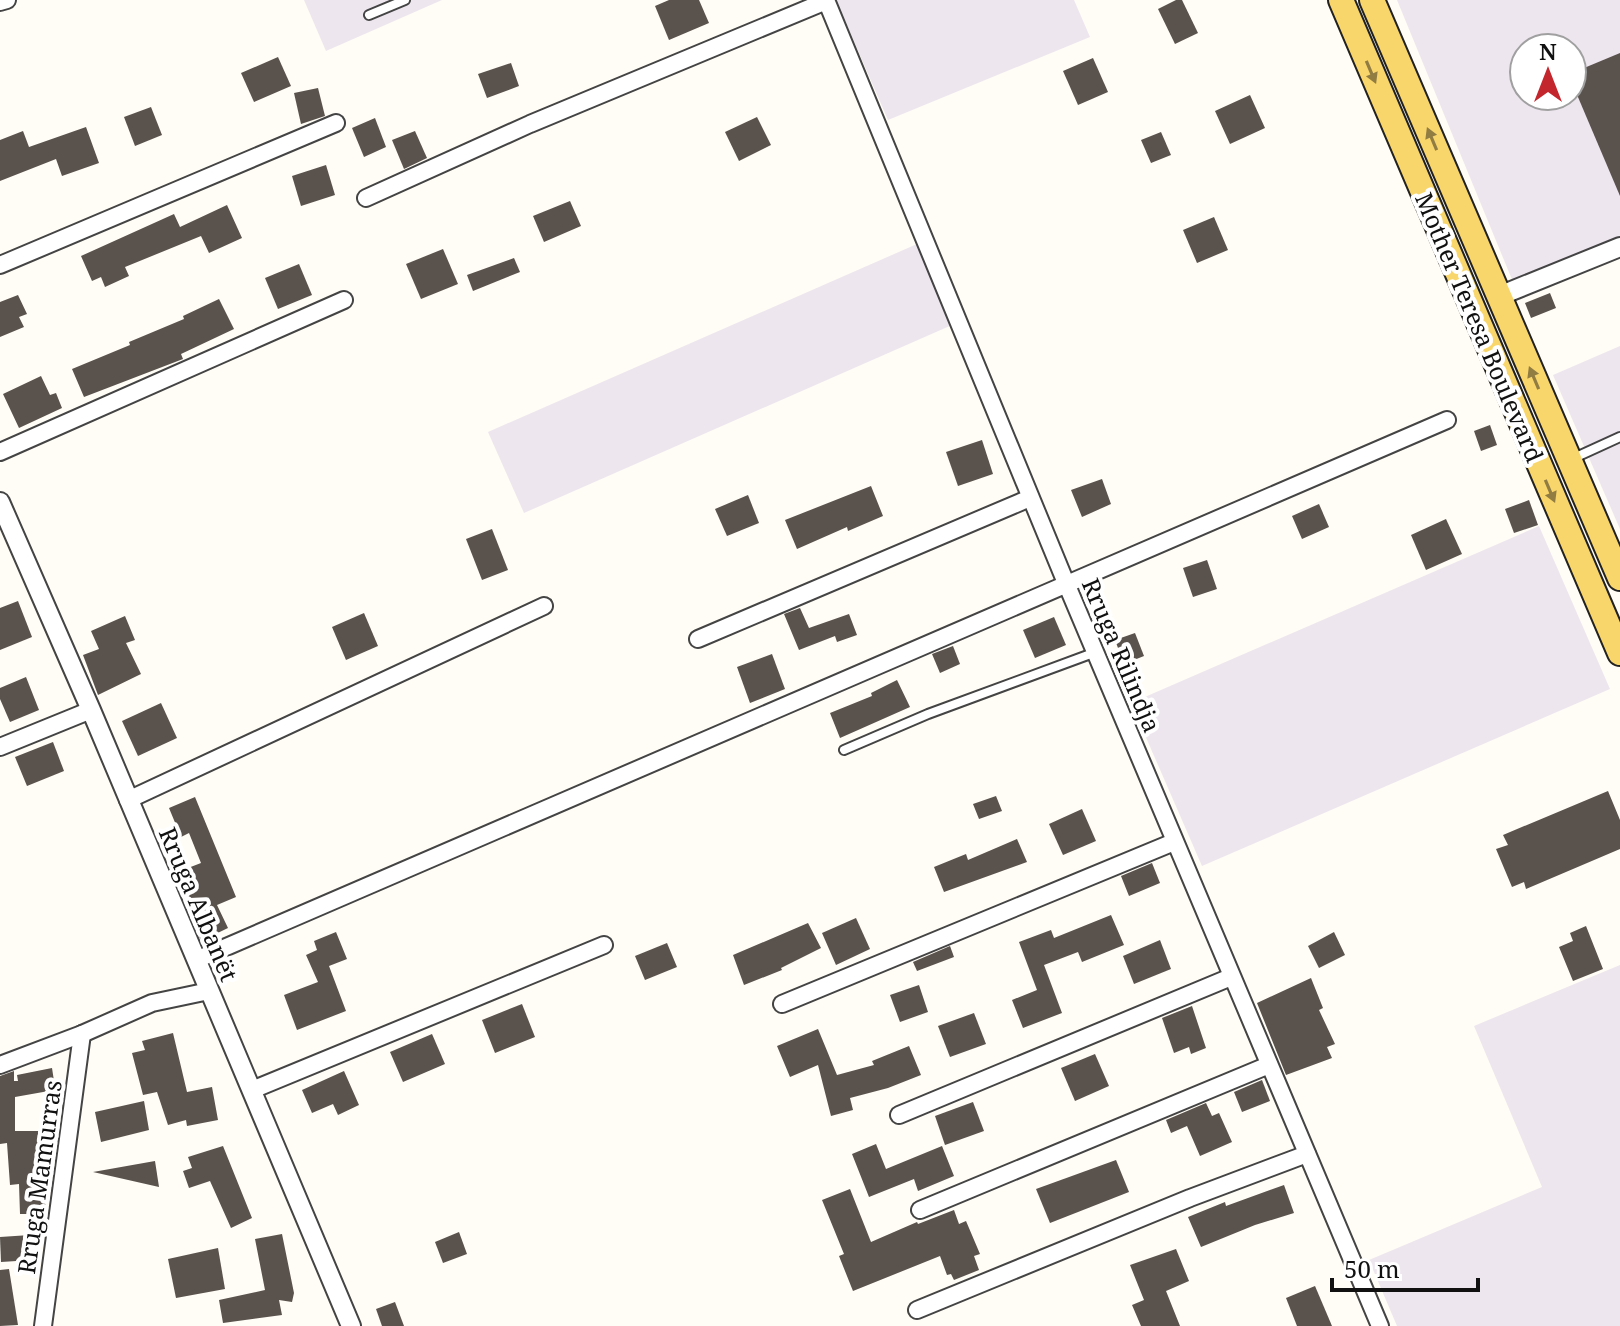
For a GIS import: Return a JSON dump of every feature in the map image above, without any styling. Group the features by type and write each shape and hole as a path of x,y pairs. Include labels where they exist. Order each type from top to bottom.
{"main road":[{"name":"Mother Teresa Boulevard","path":"1341,0 1620,653"},
{"name":"Mother Teresa Boulevard","path":"1372,0 1620,578"}],"street":[{"path":"0,2 7,0"},
{"path":"366,198 530,124 826,0"},
{"name":"Rruga Rilindja","path":"826,0 1030,498 1380,1326"},
{"path":"0,265 336,123"},
{"path":"1499,296 1620,247"},
{"path":"0,452 344,300"},
{"path":"196,960 1447,420"},
{"path":"698,639 1030,498"},
{"name":"Rruga Albanët","path":"0,504 91,710 351,1326"},
{"path":"128,800 544,606"},
{"path":"0,747 91,710"},
{"path":"782,1004 1174,842"},
{"path":"252,1090 604,945"},
{"path":"899,1115 1231,977"},
{"path":"0,1065 152,1003 209,991"},
{"name":"Rruga Mamurras","path":"43,1326 82,1034"},
{"path":"920,1210 1269,1065"},
{"path":"917,1310 1190,1198 1307,1154"}],"lane":[{"path":"369,15 405,0"},
{"path":"1569,460 1620,437"},
{"path":"844,750 928,714 1096,652"}],"shaded area":[{"path":"304,0 442,0 326,51"},
{"path":"836,0 1074,0 1090,37 888,120"},
{"path":"1397,0 1620,0 1620,238 1513,282"},
{"path":"917,244 952,325 524,513 488,432"},
{"path":"1620,346 1620,529 1553,375"},
{"path":"1539,526 1610,689 1202,866 1131,703"},
{"path":"1620,965 1620,1326 1397,1326 1369,1260 1542,1187 1474,1026"}],"building":[{"path":"669,0 699,0 709,23 669,40 655,6"},
{"path":"1182,0 1198,33 1175,44 1158,9"},
{"path":"1620,53 1620,196 1584,112 1588,112 1588,66"},
{"path":"278,57 291,86 254,102 241,73"},
{"path":"1093,58 1108,92 1078,105 1063,71"},
{"path":"511,63 519,86 487,98 478,74"},
{"path":"318,88 325,116 301,124 294,93"},
{"path":"1250,95 1265,128 1230,144 1215,111"},
{"path":"151,107 162,135 135,146 124,117"},
{"path":"757,117 771,145 739,161 725,132"},
{"path":"375,118 386,147 364,157 352,128"},
{"path":"86,127 99,163 62,176 56,159 0,181 0,140 23,131 29,147"},
{"path":"415,131 427,158 404,169 392,140"},
{"path":"1161,132 1171,155 1151,163 1141,140"},
{"path":"326,165 335,195 301,206 292,176"},
{"path":"570,201 581,226 544,242 533,216"},
{"path":"227,205 242,238 209,253 201,236 125,267 129,276 105,287 101,277 92,281 81,256 174,214 180,227"},
{"path":"1214,217 1228,250 1197,263 1183,230"},
{"path":"443,249 458,284 421,299 406,264"},
{"path":"514,258 520,272 473,291 467,275"},
{"path":"299,264 312,295 278,309 265,278"},
{"path":"1550,293 1556,308 1531,318 1525,303"},
{"path":"18,295 27,314 19,317 24,327 0,337 0,302"},
{"path":"219,299 234,329 181,354 183,359 84,397 72,369 130,345 129,342 184,319 183,316"},
{"path":"41,376 50,395 56,393 62,408 19,428 3,394"},
{"path":"1490,425 1497,445 1481,451 1474,431"},
{"path":"982,440 993,474 958,486 946,452"},
{"path":"1102,479 1111,504 1082,517 1071,490"},
{"path":"871,486 883,516 848,531 847,527 797,549 785,520"},
{"path":"748,495 759,523 727,536 715,509"},
{"path":"1529,500 1538,525 1514,533 1505,509"},
{"path":"1319,504 1329,527 1302,539 1292,516"},
{"path":"1446,519 1462,554 1426,570 1411,535"},
{"path":"492,529 508,570 482,580 466,539"},
{"path":"1207,560 1217,589 1193,597 1183,568"},
{"path":"18,601 32,637 0,650 0,608"},
{"path":"800,608 809,628 849,614 857,635 837,642 835,636 799,650 784,614"},
{"path":"364,613 378,646 346,660 332,627"},
{"path":"125,616 135,640 126,643 141,674 98,695 83,655 99,649 91,631"},
{"path":"1054,617 1066,645 1035,658 1023,630"},
{"path":"1135,633 1144,656 1124,664 1115,640"},
{"path":"953,646 960,664 940,673 932,654"},
{"path":"772,654 785,689 750,703 737,667"},
{"path":"26,677 39,710 10,722 0,699 0,688"},
{"path":"897,680 910,707 840,738 830,713 872,696 871,693"},
{"path":"161,703 177,738 138,756 122,721"},
{"path":"53,742 64,771 27,786 15,757"},
{"path":"1608,791 1620,820 1620,849 1526,889 1524,882 1512,887 1496,849 1508,845 1503,835"},
{"path":"996,796 1002,811 979,819 973,804"},
{"path":"195,797 236,897 217,905 228,928 201,941 175,873 201,863 189,833 181,837 169,808"},
{"path":"1082,809 1096,841 1063,855 1049,824"},
{"path":"1017,839 1027,862 944,892 934,867 966,854 968,860"},
{"path":"1152,863 1160,883 1129,896 1121,876"},
{"path":"1111,915 1124,945 1082,962 1078,952 1044,965 1062,1013 1023,1028 1012,1000 1037,990 1019,942 1051,930 1054,938"},
{"path":"856,918 870,949 836,965 822,933"},
{"path":"808,923 821,948 782,970 744,985 733,955"},
{"path":"1586,926 1603,969 1573,981 1559,947 1573,941 1570,933"},
{"path":"336,932 347,959 329,966 346,1011 297,1030 284,995 318,982 306,955 317,950 314,941"},
{"path":"1334,932 1345,955 1319,968 1308,946"},
{"path":"1160,940 1171,969 1134,984 1123,956"},
{"path":"667,943 677,967 645,980 635,956"},
{"path":"950,946 954,957 917,971 913,962"},
{"path":"1311,978 1323,1008 1319,1010 1335,1044 1327,1047 1332,1058 1286,1075 1257,1003"},
{"path":"919,985 928,1012 900,1022 890,995"},
{"path":"522,1004 535,1037 495,1053 482,1020"},
{"path":"1192,1006 1206,1048 1191,1054 1189,1047 1174,1053 1162,1018"},
{"path":"974,1013 986,1044 950,1057 938,1026"},
{"path":"818,1029 837,1075 874,1065 872,1061 909,1046 921,1075 850,1098 853,1110 831,1116 818,1065 790,1077 777,1046"},
{"path":"173,1033 187,1092 212,1087 218,1120 187,1126 186,1120 168,1125 157,1092 143,1095 132,1053 145,1050 142,1041"},
{"path":"432,1034 445,1064 403,1082 390,1052"},
{"path":"1095,1054 1109,1086 1075,1101 1061,1068"},
{"path":"52,1068 54,1081 60,1081 60,1089 15,1097 15,1131 52,1131 52,1154 35,1158 37,1194 45,1193 46,1214 20,1214 19,1184 10,1185 7,1143 0,1144 0,1076 14,1071 14,1081 18,1081 17,1075"},
{"path":"344,1071 359,1105 338,1115 333,1104 312,1113 302,1090"},
{"path":"1262,1080 1270,1101 1242,1112 1234,1092"},
{"path":"144,1101 149,1130 101,1142 95,1112"},
{"path":"973,1102 984,1131 945,1145 935,1116"},
{"path":"1206,1103 1212,1116 1219,1113 1232,1142 1200,1156 1187,1126 1171,1133 1166,1120"},
{"path":"876,1144 886,1169 942,1146 954,1176 918,1191 914,1179 869,1197 852,1154"},
{"path":"223,1146 252,1218 231,1228 210,1181 189,1188 183,1171 192,1168 188,1157"},
{"path":"1116,1160 1129,1192 1050,1223 1036,1189"},
{"path":"155,1161 159,1187 93,1172"},
{"path":"1284,1185 1294,1213 1201,1247 1188,1217 1225,1202 1226,1206"},
{"path":"850,1189 871,1242 954,1210 959,1224 966,1221 980,1254 974,1256 979,1270 954,1280 951,1274 947,1275 940,1256 853,1291 839,1256 844,1254 822,1200"},
{"path":"459,1232 467,1254 443,1263 435,1242"},
{"path":"282,1234 294,1293 292,1302 279,1300 282,1315 223,1323 219,1300 265,1290 255,1239"},
{"path":"30,1235 32,1260 1,1262 0,1237"},
{"path":"218,1248 225,1289 176,1298 168,1259"},
{"path":"1176,1249 1189,1281 1166,1291 1180,1326 1141,1326 1132,1305 1144,1300 1130,1265"},
{"path":"9,1269 18,1325 0,1326 0,1270"},
{"path":"1315,1286 1332,1326 1297,1326 1286,1298"},
{"path":"395,1302 404,1326 382,1326 376,1309"}]}
